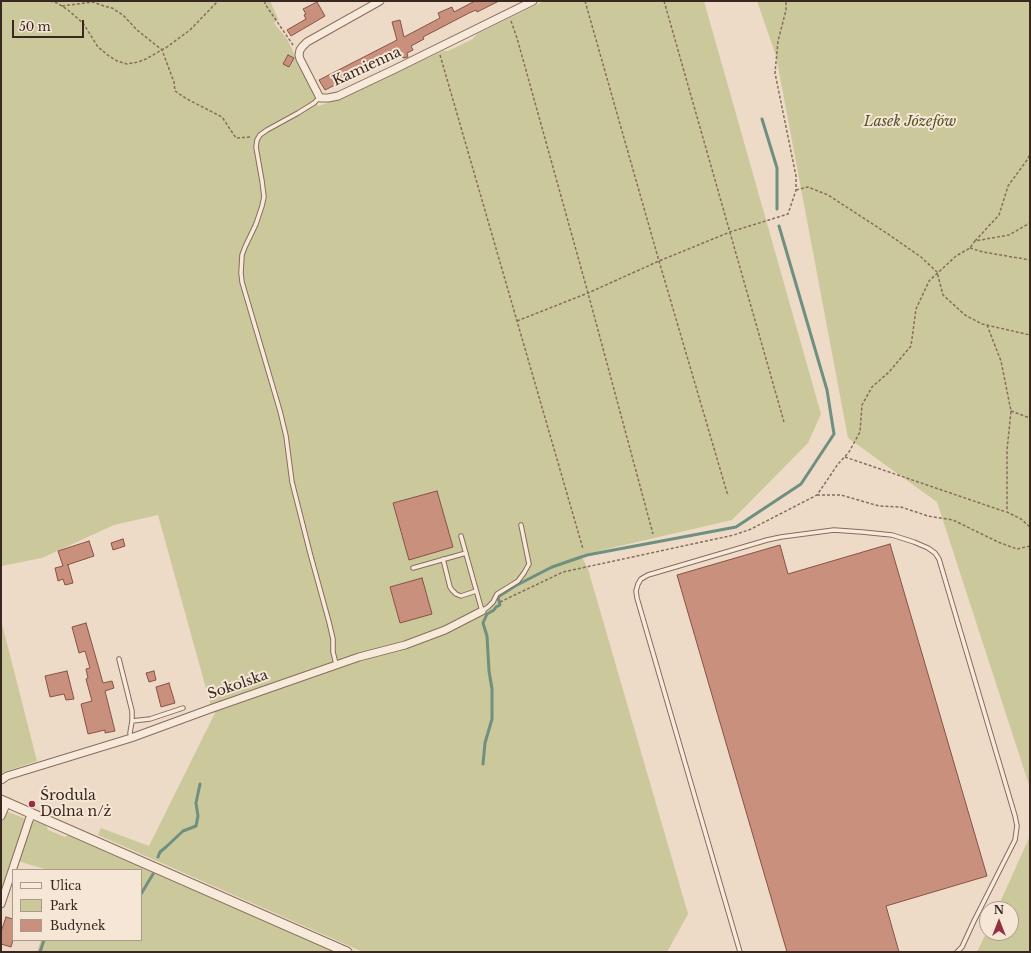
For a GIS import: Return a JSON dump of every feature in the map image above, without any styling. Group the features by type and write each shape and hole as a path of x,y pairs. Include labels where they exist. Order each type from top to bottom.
{"street":[{"path":"300,50 307,42 380,1"},
{"name":"Kamienna","path":"300,50 300,59 320,98 338,96 533,1"},
{"name":"Sokolska","path":"1,780 7,776 131,738 359,657 440,632 482,611"},
{"path":"1,816 4,801 347,952"},
{"path":"13,869 32,813"},
{"path":"1,904 12,871"}],"lane":[{"path":"320,98 298,113 267,130 260,135 257,140 256,147 264,197 256,224 242,255 241,273 242,282 280,411 286,436 292,482 329,622 333,639 333,652 336,666"},
{"path":"461,536 482,611 493,602 497,594 518,581 524,573 528,564 521,525"},
{"path":"740,952 636,591 641,579 648,575 767,540 834,530 892,535 928,548 935,553 939,559 1012,808 1017,826 1015,840 962,946 957,952"},
{"path":"413,568 466,553"},
{"path":"443,559 450,586 456,594 461,596 476,591"},
{"path":"119,659 132,711 131,738"},
{"path":"132,721 150,719 183,708"}],"path":[{"path":"50,1 68,10 83,24 98,47 117,61 127,64 138,62 168,47 190,30 218,1"},
{"path":"585,1 728,496"},
{"path":"664,1 784,422"},
{"path":"517,321 588,293 659,261 730,232 788,214 796,190 796,176 775,73 778,41 786,10 786,1"},
{"path":"62,6 93,2 112,8 123,15 137,30 162,50 174,82 175,91 222,117 236,138 250,136 257,140"},
{"path":"264,2 295,48 300,50"},
{"path":"508,14 517,38 653,534"},
{"path":"437,48 440,53 583,549"},
{"path":"817,495 838,464 849,452 860,432 862,405 872,387 889,372 911,346 916,309 929,281 956,256 970,248 999,215 1008,186 1030,154"},
{"path":"796,190 808,187 828,195 921,257 937,272 943,295 965,315 982,324 1030,334"},
{"path":"975,241 1009,235 1030,223"},
{"path":"970,248 983,252 1030,260"},
{"path":"987,325 1001,361 1011,411 1007,450 1007,512"},
{"path":"1011,411 1030,418"},
{"path":"845,457 1007,512 1021,519 1030,528"},
{"path":"493,602 499,603 564,572 734,535 750,529 817,495 841,495 879,506 901,507 928,516 953,520 998,542 1018,549 1030,546"}],"green space":[{"path":"1,1 270,1 278,19 274,23 287,39 311,88 318,106 340,99 443,51 448,51 473,39 477,34 544,1 704,1 821,414 808,443 732,520 581,555 588,569 688,914 667,952 363,952 98,835 101,828 149,846 215,713 210,703 158,515 114,525 42,558 1,566"},
{"name":"Lasek Józefów","path":"757,1 1030,1 1030,788 937,502 848,438 776,56"},
{"path":"1,620 37,761 1,773"},
{"path":"6,811 26,819 1,895 1,824"},
{"path":"34,821 46,825 48,830 65,837 69,835 335,952 37,952 41,941 142,941 142,869 45,869 18,861 30,823"},
{"path":"1030,836 1030,952 977,952 982,941 1019,941 1019,901 1001,901"}],"building":[{"path":"475,1 499,1 477,12 476,10 469,13 423,37 424,39 411,46 413,50 407,53 408,57 403,58 402,56 395,58 357,75 356,73 325,90 319,80 397,40 392,22 400,20 404,37 440,18 438,13 452,7 454,12"},
{"path":"317,2 325,16 291,36 287,30 306,19 304,15 306,14 303,9"},
{"path":"288,55 294,58 289,67 283,64"},
{"path":"437,491 453,547 409,560 393,503"},
{"path":"123,539 125,546 113,550 111,543"},
{"path":"89,541 94,556 67,565 73,583 65,585 63,579 58,581 55,568 63,566 58,551"},
{"path":"890,544 987,876 886,906 899,952 787,952 677,575 780,545 788,574"},
{"path":"422,578 432,614 400,623 390,587"},
{"path":"86,623 103,683 112,681 114,688 105,691 115,731 105,733 105,730 88,734 81,704 92,701 86,679 88,678 86,669 90,668 85,651 79,653 72,627"},
{"path":"67,671 74,699 66,700 64,694 50,697 45,676"},
{"path":"154,671 156,680 149,682 146,673"},
{"path":"169,683 175,703 161,707 156,687"},
{"path":"6,917 12,919 13,941 11,947 1,944 1,932"}],"waterway":[{"path":"762,119 777,168 777,209"},
{"path":"483,764 485,743 492,719 492,689 489,671 487,636 483,623 487,614 500,605 498,597 515,586 552,567 587,555 736,527 801,484 834,434 827,390 779,226"},
{"path":"158,857 160,852 183,831 196,826 198,816 196,803 200,784"},
{"path":"142,892 153,874"},
{"path":"40,952 44,941"}],"place":[{"name":"Środula Dolna n/ż","path":"32,804"}]}
